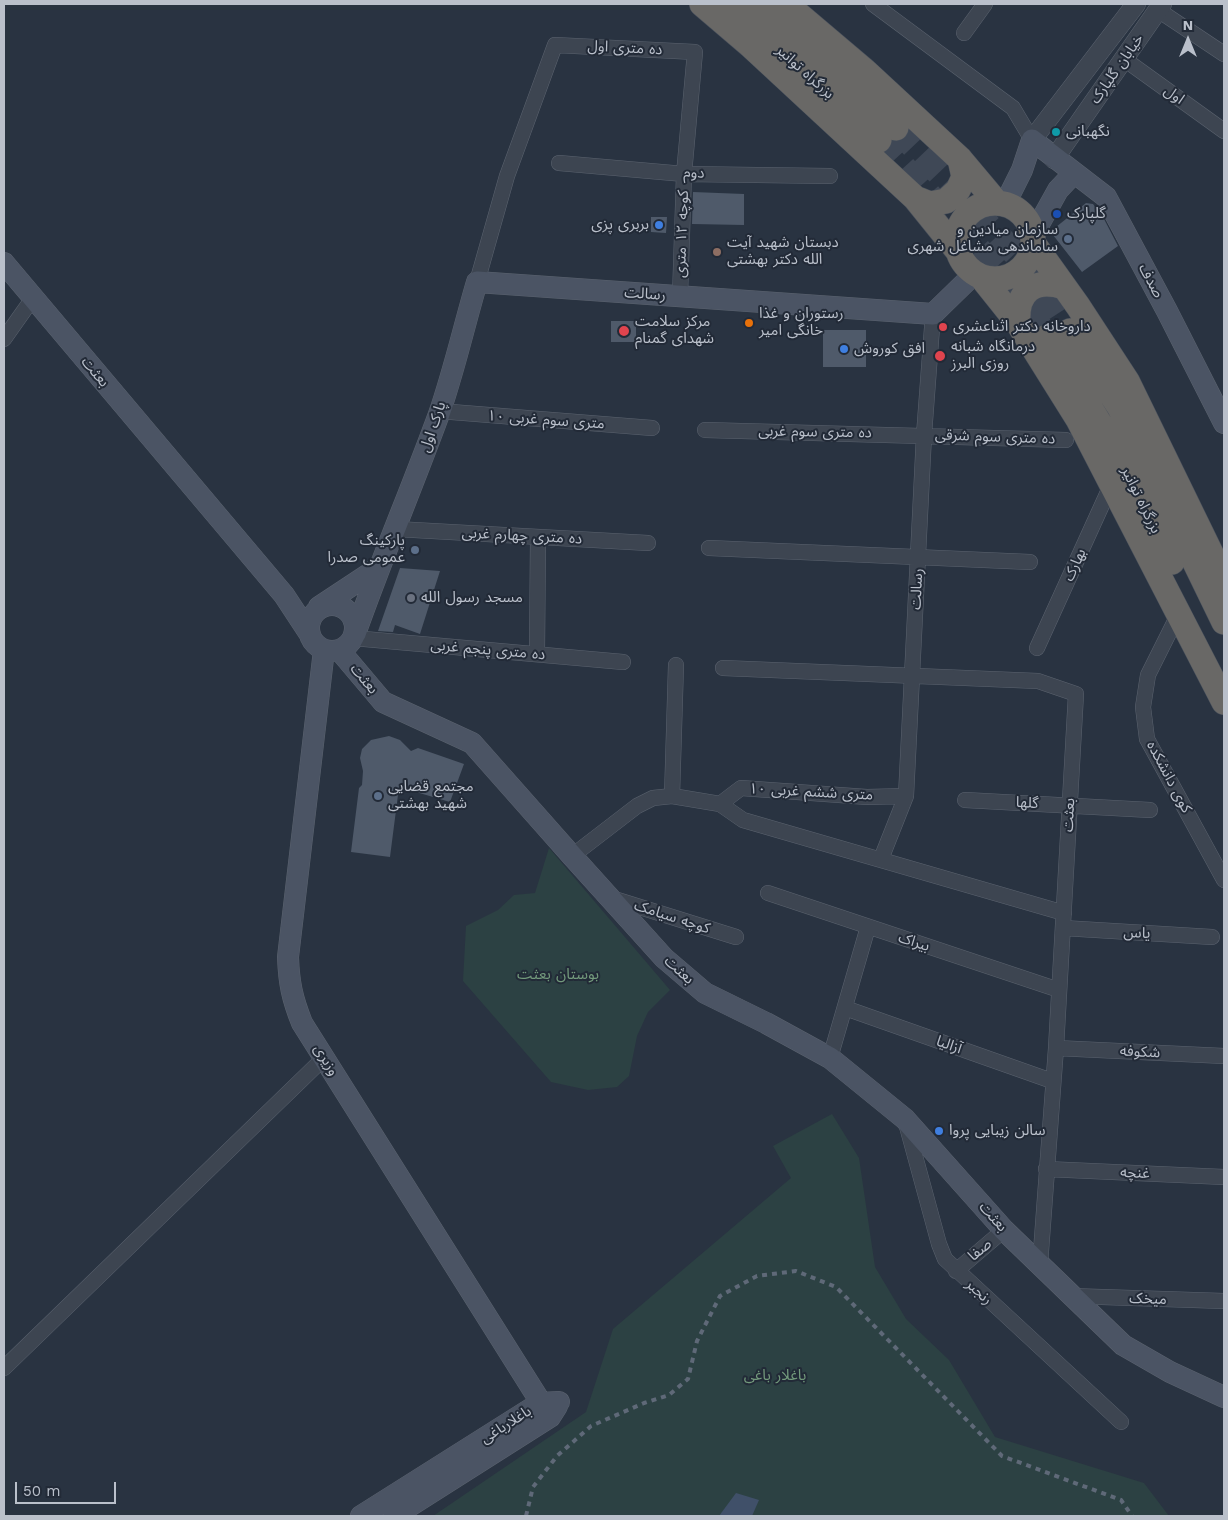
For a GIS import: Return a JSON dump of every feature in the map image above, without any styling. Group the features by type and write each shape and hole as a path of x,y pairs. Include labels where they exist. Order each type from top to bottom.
{"highway":[{"path":"702,4 758,52 914,198 957,250"},
{"name":"بزرگراه توانیر","path":"730,4 888,134 756,4"},
{"path":"786,4 960,159 1001,203 1020,212 1026,219 1033,239 1127,381 1224,580"},
{"path":"914,198 930,204 946,201 958,190 964,177 960,159"},
{"path":"1001,203 985,204 965,216 959,226 956,238 960,259 966,268 978,276 1018,323 1078,419 1224,702"},
{"path":"978,276 1000,279 1016,273 1025,265 1031,255 1033,239"},
{"path":"1018,323 1017,309 1024,295 1029,290 1035,286 1050,283 1064,287"},
{"name":"بزرگراه توانیر","path":"1224,622 1120,408 1059,334 1224,669"}],"main road":[{"name":"صدف","path":"1032,140 1054,159 1106,197 1224,423"},
{"path":"1001,203 1022,170 1032,140"},
{"path":"1033,239 1058,190 1074,173"},
{"name":"بعثت","path":"4,263 284,595 312,640 343,643 383,702 472,742 664,958 705,993 766,1023 830,1058 905,1119 1004,1230 1123,1345 1170,1372 1224,1398"},
{"path":"933,314 978,276"},
{"name":"رسالت","path":"477,282 933,314"},
{"name":"پارک اول","path":"343,643 396,529 439,412 477,282"},
{"path":"309,634 311,619 320,608 378,568"},
{"path":"284,595 320,608 335,605 349,612 354,618 356,626 343,643"},
{"name":"وزیری","path":"343,643 288,957 289,980 293,999 302,1023 545,1410"},
{"name":"باغلارباغی","path":"362,1516 545,1410"},
{"name":"باغلارباغی","path":"394,1516 545,1410"}],"street":[{"path":"873,4 1013,108 1032,140"},
{"path":"964,33 985,4"},
{"name":"خیابان گلپارک","path":"1032,140 1136,4"},
{"path":"1160,7 1224,54"},
{"name":"خیابان گلپارک","path":"1054,159 1160,7"},
{"name":"ده متری اول","path":"477,282 507,176 555,45 695,52"},
{"name":"کوچه ۱۲ متری","path":"680,296 684,174 695,52"},
{"name":"اول","path":"1124,59 1224,131"},
{"name":"دوم","path":"559,164 684,174 830,176"},
{"path":"4,339 33,298"},
{"name":"رسالت","path":"881,859 906,796 924,435 933,314"},
{"name":"۱۰ متری سوم غربی","path":"439,412 652,428"},
{"name":"ده متری سوم غربی","path":"705,430 924,435"},
{"name":"ده متری سوم شرقی","path":"924,435 1066,440"},
{"name":"بهارک","path":"1037,648 1112,483"},
{"name":"ده متری چهارم غربی","path":"396,529 648,543"},
{"path":"537,654 538,537"},
{"path":"710,548 1030,562"},
{"name":"کوی دانشکده","path":"1179,613 1148,675 1143,707 1147,739 1224,880"},
{"name":"ده متری پنجم غربی","path":"343,643 537,654 623,662"},
{"path":"672,796 676,665"},
{"path":"723,668 912,676"},
{"name":"بعثت","path":"912,676 1038,681 1076,694 1056,1048 1052,1081 1040,1266"},
{"name":"۱۰ متری ششم غربی","path":"720,804 741,788 867,797 906,796"},
{"path":"572,856 637,806 654,798 672,796 720,804 743,820 881,859 1063,921"},
{"name":"گلها","path":"965,800 1150,810"},
{"name":"بیراک","path":"768,893 1059,990"},
{"name":"کوچه سیامک","path":"609,897 736,937"},
{"name":"یاس","path":"1063,921 1212,937"},
{"path":"830,1058 868,927"},
{"name":"آزالیا","path":"845,1008 1052,1081"},
{"name":"شکوفه","path":"1056,1048 1224,1056"},
{"path":"4,1368 324,1058"},
{"name":"رنجبر","path":"905,1119 939,1244 945,1259 1122,1422"},
{"name":"غنچه","path":"1046,1169 1224,1177"},
{"name":"صفا","path":"956,1271 1004,1230"},
{"name":"میخک","path":"1071,1296 1224,1301"}],"green space":[{"name":"بوستان بعثت","path":"549,848 670,990 648,1012 637,1036 629,1076 617,1087 588,1090 551,1082 463,981 466,926 498,910 514,895 535,893"},
{"name":"باغلار باغی","path":"832,1114 859,1158 875,1267 906,1319 949,1360 995,1437 1144,1483 1169,1516 433,1516 586,1412 613,1329 791,1178 773,1146"}],"water":[{"path":"736,1493 759,1500 752,1516 719,1516"}],"building":[{"path":"693,192 744,194 744,225 692,224"},
{"name":"سازمان میادین و ساماندهی مشاغل شهری","path":"1086,203 1093,204 1104,219 1118,246 1082,272 1053,235 1056,227"},
{"name":"بربری پزی","path":"651,217 667,217 666,233 651,232"},
{"name":"مرکز سلامت شهدای گمنام","path":"611,321 636,321 636,342 611,342"},
{"name":"افق کوروش","path":"823,330 866,330 866,367 823,367"},
{"name":"مسجد رسول الله","path":"400,568 440,571 420,634 395,625 393,632 378,631"},
{"name":"مجتمع قضایی شهید بهشتی","path":"389,736 400,740 411,751 418,748 464,764 450,802 399,787 390,857 351,852 359,788 362,785 363,771 360,758 362,749 371,740"}],"tunnel":[{"path":"896,128 1028,267 1070,331"},
{"path":"879,140 1012,286 1047,337"}],"railway":[{"path":"526,1516 533,1487 557,1456 591,1426 644,1403 669,1395 688,1379 697,1341 720,1296 757,1276 796,1271 836,1287 1002,1456 1121,1500 1132,1516"}],"place":[{"name":"نگهبانی","path":"1056,132"},
{"name":"گلپارک","path":"1057,214"},
{"name":"بربری پزی","path":"659,225"},
{"name":"سازمان میادین و ساماندهی مشاغل شهری","path":"1068,239"},
{"name":"دبستان شهید آیت الله دکتر بهشتی","path":"717,252"},
{"name":"رستوران و غذا خانگی امیر","path":"749,323"},
{"name":"داروخانه دکتر اثناعشری","path":"943,327"},
{"name":"مرکز سلامت شهدای گمنام","path":"624,331"},
{"name":"افق کوروش","path":"844,349"},
{"name":"درمانگاه شبانه روزی البرز","path":"940,356"},
{"name":"پارکینگ عمومی صدرا","path":"415,550"},
{"name":"مسجد رسول الله","path":"411,598"},
{"name":"مجتمع قضایی شهید بهشتی","path":"378,796"},
{"name":"سالن زيبايى پروا","path":"939,1131"}]}
